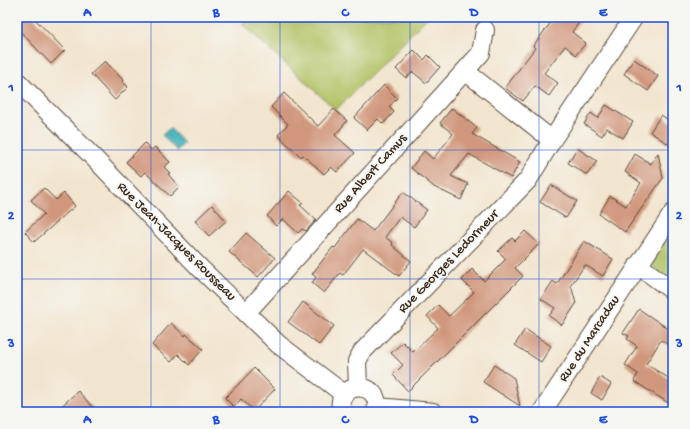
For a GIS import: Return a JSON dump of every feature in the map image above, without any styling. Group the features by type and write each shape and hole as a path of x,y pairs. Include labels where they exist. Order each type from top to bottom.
{"street":[{"name":"Rue Georges Ledormeur","path":"342,412 341,405 351,391 357,361 362,352 528,180 552,140 634,17"},
{"name":"Rue Albert Camus","path":"246,313 481,53 485,30"},
{"path":"465,71 552,140"},
{"name":"Rue Jean-Jacques Rousseau","path":"17,81 94,158 199,268 278,344 351,391 364,388 374,395 376,409"},
{"name":"Rue du Marcadau","path":"542,412 673,213"},
{"path":"638,265 673,291"},
{"path":"376,409 433,412"}],"green space":[{"path":"248,17 428,17 336,110 242,24"},
{"path":"673,230 673,282 655,269 654,260"}],"water":[{"path":"170,128 184,143 177,151 162,135"}],"building":[{"path":"17,17 33,17 65,50 51,64 17,28"},
{"path":"555,17 583,17 572,32 586,43 576,55 565,46 544,73 558,83 549,96 535,86 523,101 505,88 535,48 533,46"},
{"path":"414,50 424,60 428,55 440,67 426,83 413,72 406,78 396,69"},
{"path":"634,59 658,76 648,91 624,74"},
{"path":"105,61 128,87 115,100 91,74"},
{"path":"384,85 397,98 389,107 394,112 383,124 378,119 367,130 354,118"},
{"path":"284,93 318,126 334,109 347,121 335,135 355,153 337,172 331,167 324,174 303,155 301,157 278,135 288,124 271,107"},
{"path":"606,105 633,122 623,138 607,128 602,136 584,124 591,113 598,118"},
{"path":"452,108 477,128 472,134 520,162 511,178 469,154 451,176 468,184 461,200 434,187 411,168 424,151 433,159 453,134 440,123"},
{"path":"661,115 673,123 673,147 650,132"},
{"path":"145,143 151,150 155,147 170,162 164,167 179,187 170,196 145,172 141,176 126,162"},
{"path":"577,148 597,161 587,175 568,163"},
{"path":"658,153 663,178 625,232 599,214 610,196 626,206 641,183 625,172 635,154 651,164"},
{"path":"551,185 577,201 566,218 540,202"},
{"path":"44,188 56,200 64,193 75,206 34,242 25,232 44,214 31,200"},
{"path":"289,191 303,203 300,205 316,220 306,231 302,229 298,233 283,219 276,226 267,216"},
{"path":"403,192 427,210 414,227 400,217 385,237 411,261 399,276 363,249 343,275 340,273 324,293 312,283 316,277 312,274 333,247 335,248 357,219 373,231"},
{"path":"212,205 226,221 209,236 195,221"},
{"path":"525,231 539,244 515,268 523,276 408,391 393,375 403,365 391,353 403,342 413,352 438,328 427,316 438,305 449,316 474,292 462,280 472,269 484,281 506,259 498,251 512,238 515,241"},
{"path":"246,233 275,258 258,277 229,252"},
{"path":"584,241 613,259 603,276 585,265 571,285 576,304 562,325 549,316 555,308 541,299 553,281 557,284"},
{"path":"303,302 334,326 319,345 288,322"},
{"path":"639,309 673,332 673,348 661,340 646,364 673,381 673,406 634,381 638,374 625,365 637,346 627,339 629,336 623,333"},
{"path":"171,323 185,336 186,334 203,349 189,365 178,354 171,362 152,345"},
{"path":"525,329 551,346 541,362 515,345"},
{"path":"494,365 514,378 520,406 483,382"},
{"path":"254,368 275,389 254,411 241,399 234,407 225,398"},
{"path":"600,377 611,384 602,400 591,393"},
{"path":"78,391 97,412 55,412"}]}
